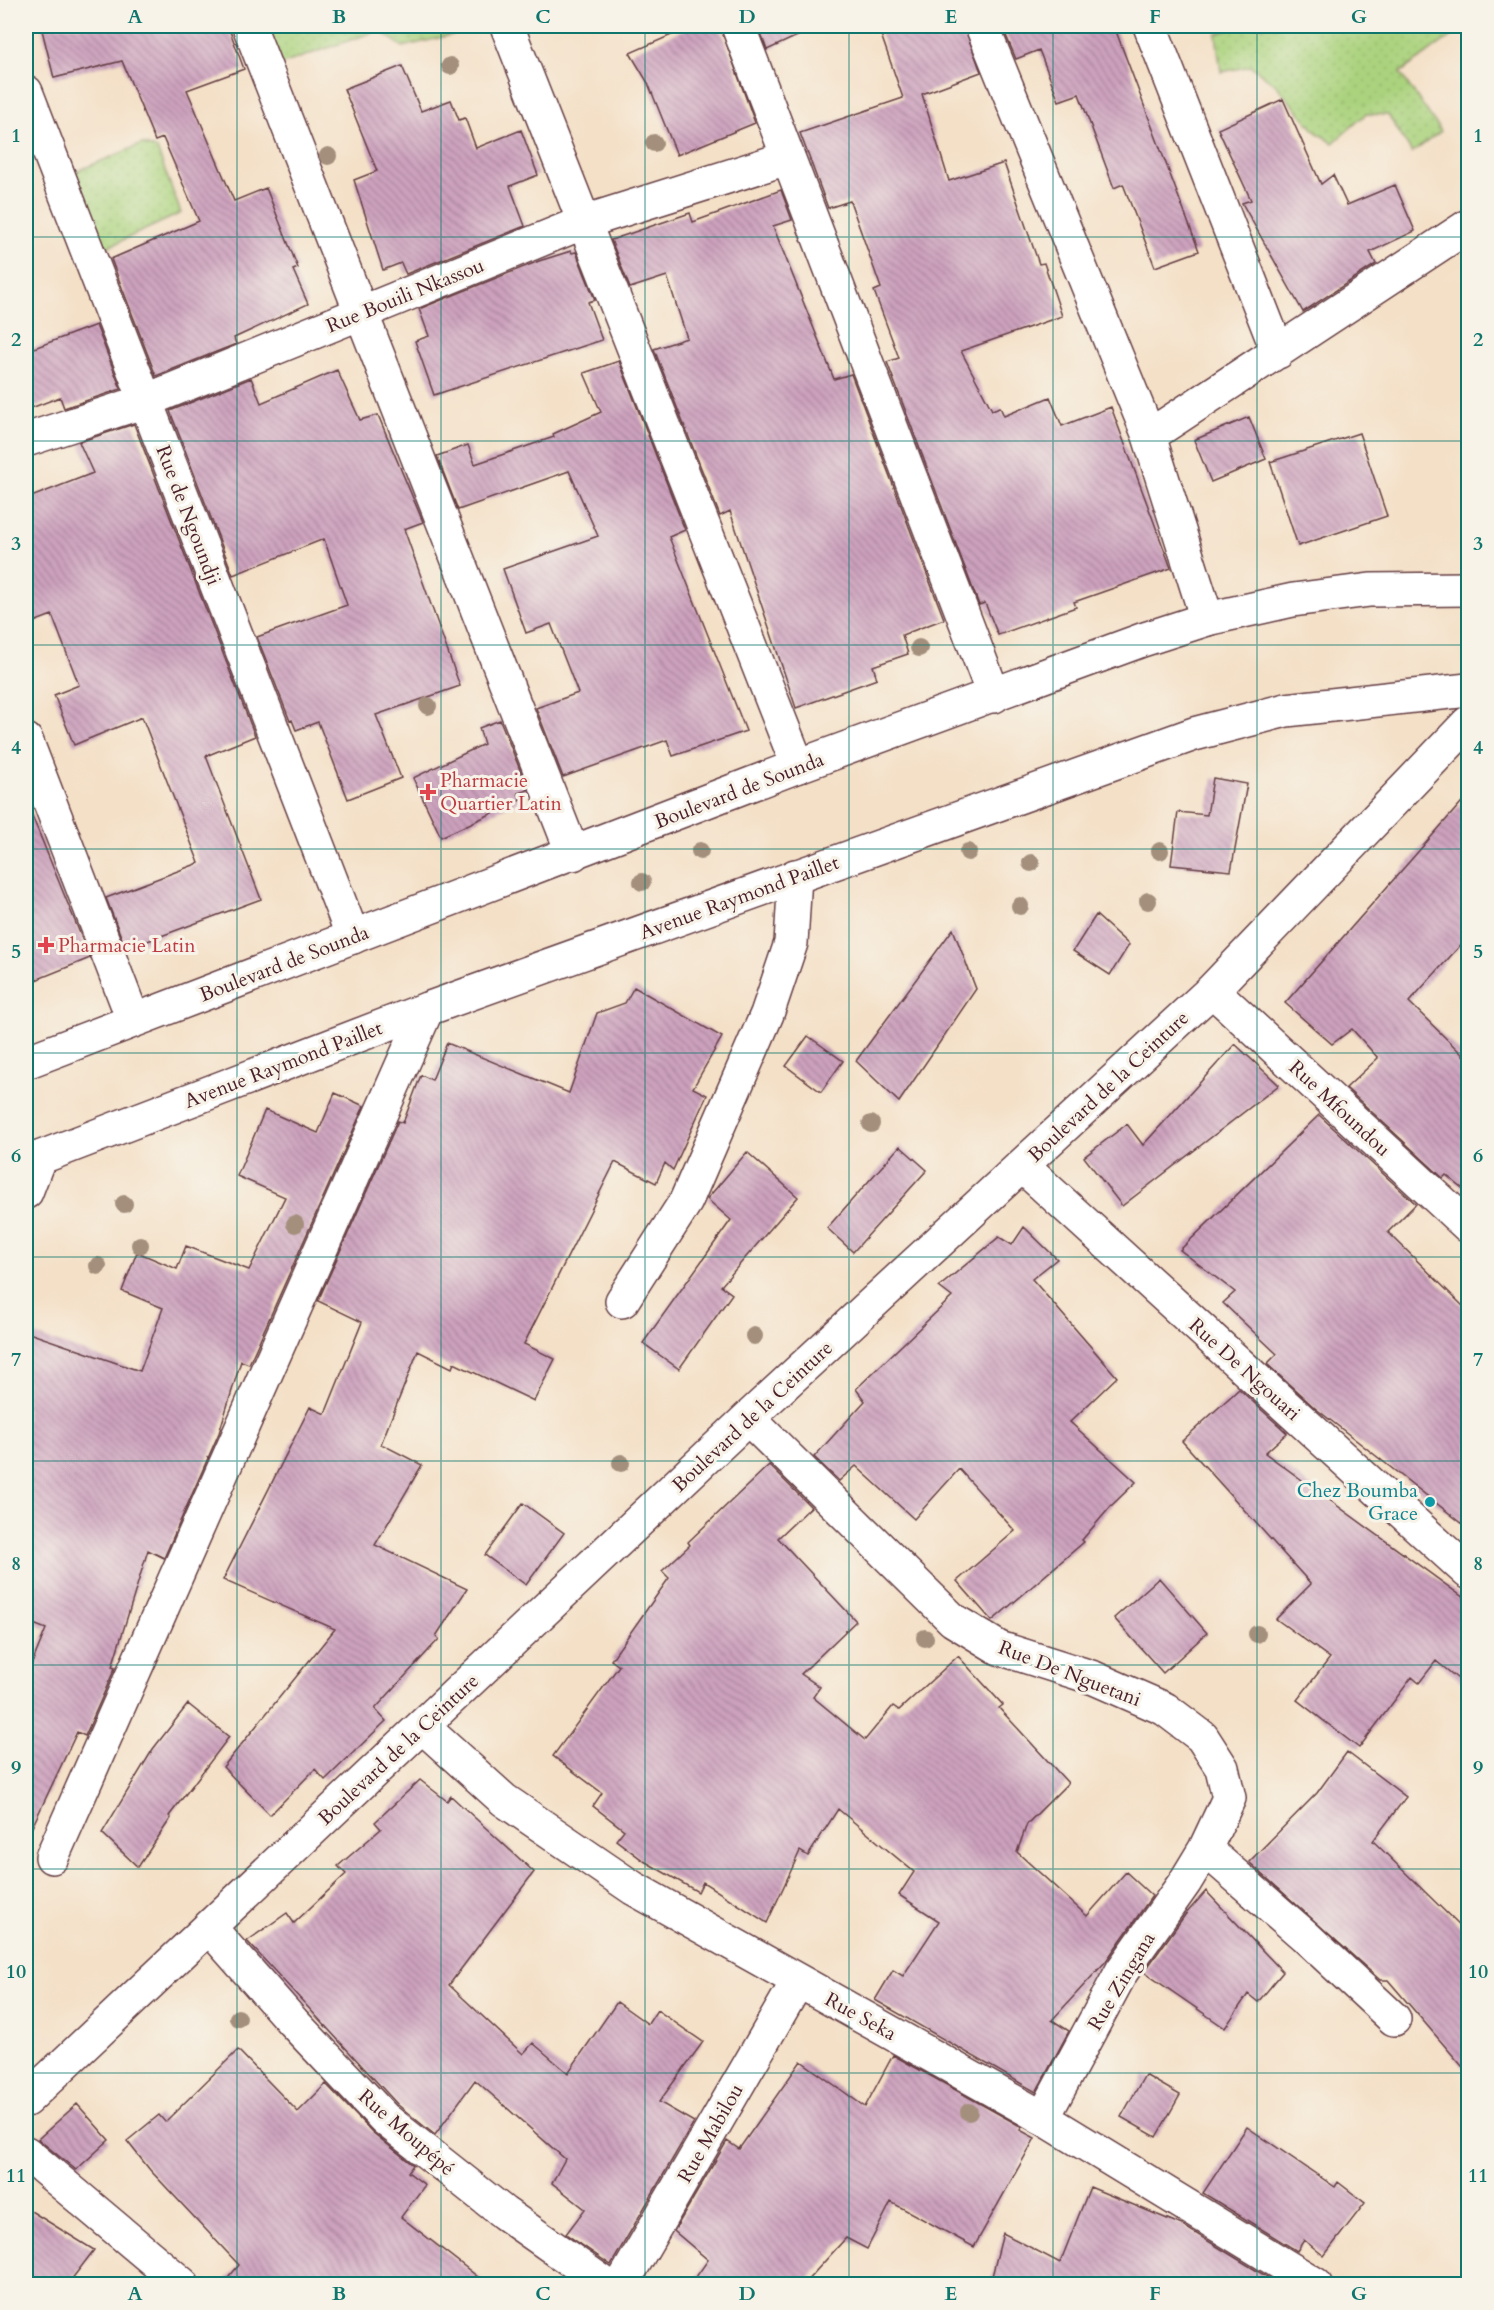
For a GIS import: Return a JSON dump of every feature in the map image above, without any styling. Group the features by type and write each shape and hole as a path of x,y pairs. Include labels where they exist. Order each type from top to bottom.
{"street":[{"path":"249,26 573,854"},
{"path":"507,26 798,766"},
{"path":"738,26 994,696"},
{"path":"982,26 1149,435 1207,619"},
{"path":"1150,26 1278,352"},
{"name":"Rue de Ngoundji","path":"26,92 353,937"},
{"name":"Rue Bouili Nkassou","path":"26,440 145,400 584,222 787,158"},
{"path":"1149,435 1468,226"},
{"name":"Boulevard de Sounda","path":"26,1062 133,1019 573,854 798,766 1142,640 1207,619 1293,600 1370,590 1468,588"},
{"name":"Avenue Raymond Paillet","path":"32,1161 427,1009 1194,734 1286,710 1468,690"},
{"name":"Boulevard de la Ceinture","path":"26,2100 748,1418 1212,990 1468,723"},
{"path":"26,740 133,1019"},
{"path":"622,1301 686,1201 767,1014 791,942 795,876"},
{"name":"Rue Mfoundou","path":"1212,990 1468,1226"},
{"path":"52,1857 427,1009"},
{"path":"26,1192 32,1161"},
{"name":"Rue De Ngouari","path":"1022,1166 1468,1572"},
{"name":"Rue De Nguetani","path":"748,1418 953,1620 999,1648 1094,1678 1165,1709 1203,1737 1222,1768 1229,1798 1205,1849"},
{"name":"Rue Seka","path":"422,1726 504,1800 633,1888 1042,2118 1315,2284"},
{"path":"1205,1849 1305,1935 1394,2019"},
{"name":"Rue Zingana","path":"1042,2118 1122,1971 1185,1882 1205,1849"},
{"name":"Rue Moupépé","path":"208,1927 293,2022 386,2119 504,2213 605,2284"},
{"name":"Rue Mabilou","path":"622,2284 798,1981"},
{"path":"26,2153 182,2284"}],"green space":[{"path":"264,26 483,27 403,47 379,30 282,64"},
{"path":"1239,26 1465,26 1400,73 1441,131 1412,153 1388,115 1366,114 1333,143 1316,132 1276,85 1251,66 1221,72 1216,34"},
{"path":"142,144 157,149 181,213 104,249 75,172"}],"building":[{"path":"41,26 228,26 244,69 187,90 234,201 266,188 298,268 293,270 308,304 234,338 236,344 156,376 111,259 199,221 163,138 155,141 122,61 54,78"},
{"path":"692,26 720,26 755,123 677,155 648,83 630,53"},
{"path":"758,26 819,26 767,50"},
{"path":"878,26 964,26 981,72 922,94 949,181 1004,163 1039,264 1044,263 1062,316 961,351 992,410 1000,407 1004,416 1050,397 1062,426 1111,407 1171,568 1074,602 1076,607 998,635 985,603 979,605 887,362 899,358 874,291 881,288 850,201 828,208 800,133 903,98"},
{"path":"1002,26 1114,26 1199,251 1155,267 1123,184 1114,188 1079,94 1059,101 1039,50 1016,59"},
{"path":"402,66 421,111 451,100 459,120 465,118 476,148 521,130 538,175 510,186 525,226 406,274 401,263 383,270 354,180 377,171 344,89"},
{"path":"1283,99 1321,184 1333,175 1347,205 1395,185 1415,231 1370,252 1376,264 1303,312 1242,203 1251,200 1218,129"},
{"path":"781,190 792,220 773,226 834,379 851,374 944,619 902,635 908,654 873,666 877,679 796,708 730,511 720,516 654,349 687,338 667,276 630,288 611,240 690,213 693,222"},
{"path":"571,251 576,252 595,300 588,302 602,340 434,395 415,341 429,336 419,309 539,261"},
{"path":"96,325 121,389 64,408 60,397 26,410 26,351"},
{"path":"619,361 685,530 669,537 746,731 673,756 667,740 563,777 536,708 578,693 551,624 526,633 503,569 598,536 569,471 458,510 437,456 468,445 475,464 554,437 553,434 601,412 584,373"},
{"path":"337,370 360,420 378,415 423,522 404,529 460,686 376,715 401,778 348,799 318,722 296,730 292,720 290,721 257,637 347,605 324,539 233,575 170,411 251,378 261,403"},
{"path":"1249,417 1266,459 1211,482 1194,440"},
{"path":"134,424 255,736 206,756 261,899 126,949 106,898 199,863 142,717 74,745 54,695 79,685 52,615 26,625 26,499 93,473 79,442"},
{"path":"1359,433 1387,516 1298,546 1270,462"},
{"path":"500,720 528,790 518,793 521,800 441,837 413,778 484,744 479,728"},
{"path":"1213,778 1247,784 1231,871 1171,865 1178,812 1207,815"},
{"path":"1468,795 1468,937 1409,1002 1468,1060 1468,1193 1446,1175 1443,1178 1346,1088 1378,1058 1352,1029 1332,1044 1285,1003"},
{"path":"26,801 90,958 26,984"},
{"path":"1096,915 1129,945 1110,975 1073,951"},
{"path":"953,929 976,989 899,1102 856,1061"},
{"path":"634,987 722,1037 693,1088 707,1095 673,1170 665,1163 656,1183 615,1162 524,1344 555,1359 534,1401 454,1363 452,1368 418,1351 381,1444 422,1465 375,1545 467,1589 436,1636 439,1639 375,1709 386,1721 325,1780 315,1769 270,1815 223,1767 335,1629 223,1580 310,1407 325,1414 362,1322 318,1301 398,1121 403,1123 421,1075 432,1080 447,1043 569,1093 597,1013 625,1003"},
{"path":"808,1036 843,1061 821,1092 786,1066"},
{"path":"1235,1044 1279,1085 1122,1206 1084,1157 1127,1124 1143,1145"},
{"path":"335,1093 364,1106 249,1364 241,1361 219,1433 164,1558 148,1550 112,1667 115,1668 85,1736 77,1732 26,1840 26,1678 46,1629 26,1621 26,1332 140,1371 163,1308 122,1291 137,1252 177,1269 186,1246 249,1270 285,1197 237,1176 265,1110 318,1133"},
{"path":"1319,1115 1416,1204 1388,1232 1468,1311 1468,1528 1315,1408 1267,1364 1277,1354 1223,1303 1235,1292 1180,1250"},
{"path":"900,1146 927,1170 853,1252 827,1228"},
{"path":"747,1152 798,1197 721,1286 732,1294 679,1369 643,1343 731,1220 707,1199"},
{"path":"1024,1227 1057,1259 1032,1279 1117,1377 1070,1422 1136,1482 1112,1505 1082,1540 1084,1542 992,1621 957,1581 1015,1531 959,1469 914,1519 856,1466 839,1481 814,1457 865,1401 856,1389 952,1297 939,1287 999,1237 1012,1245"},
{"path":"1239,1389 1287,1433 1265,1453 1468,1601 1468,1687 1436,1661 1419,1683 1412,1677 1359,1748 1297,1700 1330,1658 1276,1619 1311,1584 1182,1441"},
{"path":"769,1465 811,1507 778,1538 856,1621 801,1674 820,1687 813,1697 865,1740 893,1706 899,1710 958,1656 1003,1705 999,1708 1068,1783 1027,1824 1017,1852 1087,1916 1126,1872 1152,1896 1106,1961 1052,2020 1069,2031 1036,2092 875,2000 893,1970 903,1976 939,1921 899,1895 914,1872 838,1809 808,1856 800,1851 767,1923 703,1882 698,1892 644,1861 616,1840 624,1830 593,1806 602,1793 553,1756 619,1666 611,1660 669,1578 662,1571 690,1545 688,1542"},
{"path":"523,1503 564,1533 526,1585 485,1555"},
{"path":"1159,1578 1207,1633 1163,1673 1114,1618"},
{"path":"188,1704 229,1737 169,1816 171,1818 138,1867 102,1833 153,1749"},
{"path":"1347,1752 1406,1797 1373,1841 1468,1934 1468,2073 1388,1980 1380,1980 1249,1862 1317,1793"},
{"path":"420,1780 447,1801 451,1796 534,1872 449,1985 523,2054 533,2043 568,2073 617,2002 648,2024 657,2010 703,2042 659,2102 694,2122 611,2265 566,2234 585,2209 552,2183 565,2159 475,2080 435,2135 398,2105 247,1941 287,1913 294,1923 346,1874 338,1866 381,1829 375,1822"},
{"path":"1206,1891 1283,1972 1258,2002 1248,1994 1225,2028 1144,1972 1185,1915"},
{"path":"238,2050 298,2112 326,2084 372,2132 413,2165 408,2172 425,2185 401,2217 487,2284 223,2284 239,2265 150,2170 127,2141 159,2115 165,2122"},
{"path":"893,2055 1022,2127 1020,2130 1035,2138 974,2247 891,2202 867,2249 846,2238 804,2284 691,2284 708,2260 674,2231 727,2141 739,2149 801,2061 865,2107"},
{"path":"1145,2075 1180,2095 1156,2137 1121,2117"},
{"path":"77,2104 109,2140 76,2170 38,2139"},
{"path":"1247,2127 1335,2187 1338,2182 1365,2203 1324,2256 1304,2240 1297,2251 1203,2193"},
{"path":"1090,2187 1182,2225 1277,2283 990,2284 1003,2233 1060,2263"},
{"path":"26,2208 94,2250 68,2284 26,2284"}],"place":[{"name":"Pharmacie Quartier Latin","path":"428,792"},
{"name":"Pharmacie Latin","path":"46,945"},
{"name":"Chez Boumba Grace","path":"1430,1502"}]}
